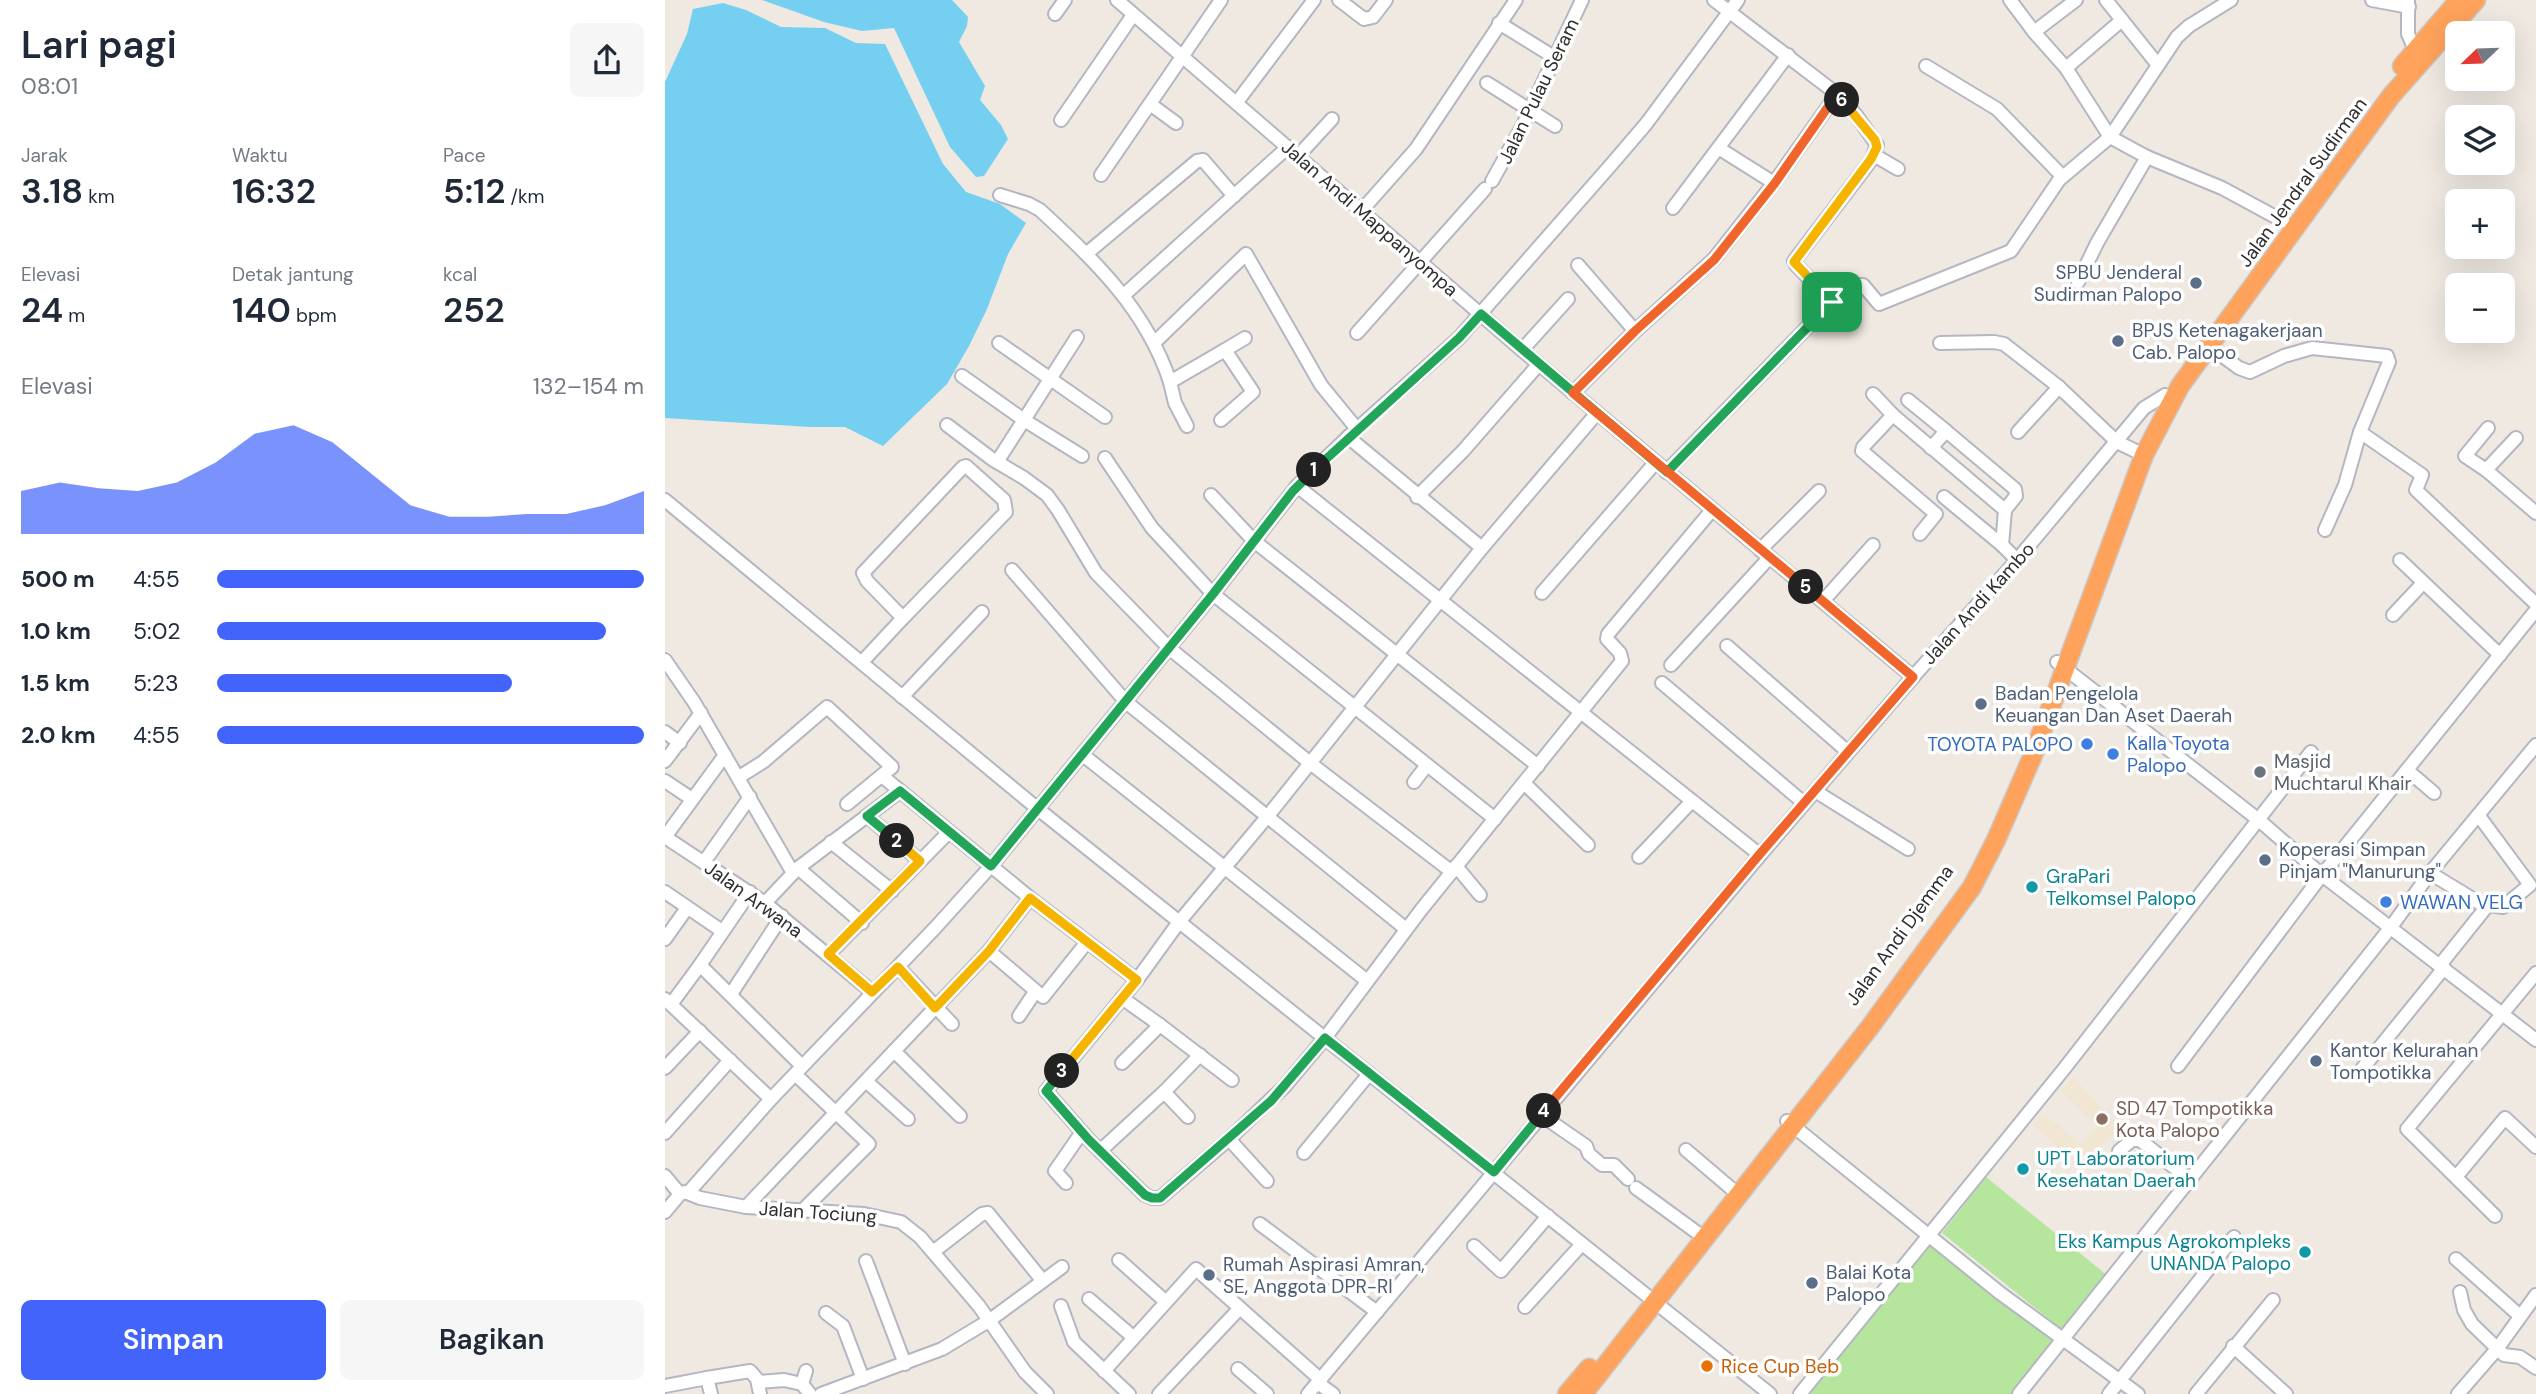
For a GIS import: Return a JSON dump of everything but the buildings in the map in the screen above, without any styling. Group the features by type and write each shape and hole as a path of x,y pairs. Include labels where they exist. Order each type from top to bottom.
{"highway":[{"name":"Jalan Jendral Sudirman","path":"2169,397 2189,356 2283,221 2402,75 2459,0"},
{"name":"Jalan Jendral Sudirman","path":"2417,56 2476,0"},
{"name":"Jalan Jendral Sudirman","path":"2169,397 2209,346 2402,75"},
{"name":"Jalan Andi Djemma","path":"1567,1394 1651,1300 1791,1123 1937,924 1963,884 1988,836 2024,754 2061,665 2141,454 2169,397"},
{"name":"Jalan Andi Djemma","path":"1583,1394 1699,1234 1791,1123"}],"street":[{"path":"1055,14 1065,0"},
{"name":"Jalan Andi Mappanyompa","path":"1117,0 1522,350 1913,677"},
{"path":"1101,175 1221,0"},
{"path":"1237,102 1314,0"},
{"path":"1339,0 1364,19 1373,17 1386,0"},
{"path":"1362,210 1416,149 1516,0"},
{"name":"Jalan Pulau Seram","path":"1357,332 1488,185 1504,163 1582,0"},
{"path":"1714,0 1734,5 1788,55 1837,94 1875,140 1877,147 1874,155 1794,261 1832,302"},
{"path":"2010,0 2066,68 2110,137 2147,157 2222,188 2283,221"},
{"path":"2034,32 2076,0"},
{"path":"2106,0 2158,65"},
{"path":"1667,472 1832,302 1848,289 1859,284 1879,304 2011,251 2025,226 2062,176 2110,137 2183,32 2231,0"},
{"path":"2372,0 2409,4 2408,34 2417,56"},
{"path":"665,1176 676,1200 991,866 1213,594 1297,486 1459,338 1481,314 1646,124 1734,5"},
{"path":"1061,120 1133,15"},
{"path":"2066,68 2122,20"},
{"path":"1499,23 1554,57"},
{"path":"1673,208 1720,149 1788,55"},
{"path":"1926,66 1997,109 2062,176"},
{"path":"1487,83 1555,126"},
{"path":"1573,393 1635,331 1714,260 1775,183 1837,94"},
{"path":"1150,104 1176,123"},
{"path":"1125,295 1234,196 1332,119"},
{"path":"1720,149 1775,183"},
{"path":"1874,155 1898,169"},
{"path":"2078,282 2147,157"},
{"path":"1086,254 1197,161 1204,162 1234,196"},
{"path":"1000,195 1033,205 1125,295 1154,343 1170,382 1175,403 1187,426"},
{"path":"1154,343 1246,254 1321,385 1352,433 1417,497 1482,548"},
{"path":"1578,265 1635,331"},
{"path":"1522,350 1567,299"},
{"path":"997,462 1077,337"},
{"path":"1170,382 1245,338"},
{"path":"999,343 1105,417"},
{"path":"1940,343 2004,344 2059,387 2117,442 2141,454"},
{"path":"2209,346 2239,368 2250,372 2284,356 2312,348 2387,356 2389,362 2360,432 2345,485 2325,530"},
{"path":"1221,420 1253,392 1225,350"},
{"path":"1417,497 1463,451 1539,364"},
{"path":"961,376 1082,456"},
{"path":"2018,432 2059,387"},
{"path":"1873,394 1893,415 2005,510"},
{"name":"Jalan Andi Kambo","path":"1308,1394 1759,855 2017,560 2144,408 2169,397"},
{"path":"1908,400 2015,489 2016,496 2005,510 2002,545"},
{"path":"1597,413 1482,548 1267,817 1179,922 1137,980 1046,1091 1100,1151 1145,1195 1157,1199 1229,1139 1271,1101 1325,1038 1406,929 1622,661 1620,653 1607,639 1608,634 1712,510"},
{"path":"1893,415 1863,447 1862,452 1936,514 1920,534"},
{"path":"947,425 1047,495 1096,573 1169,648 1310,763 1454,869 1480,895"},
{"path":"2488,428 2465,456 2486,470 2536,513"},
{"path":"1931,448 1946,431"},
{"path":"2360,432 2421,474 2416,490 2536,604"},
{"path":"2486,470 2516,438"},
{"path":"1105,458 1152,528 1213,594 1495,819"},
{"path":"1542,593 1655,463"},
{"path":"862,662 1006,512 1004,500 967,467 963,467 863,573 867,581 903,618"},
{"path":"1297,486 1759,855"},
{"path":"1671,665 1819,491"},
{"path":"1211,495 1254,541 1538,766"},
{"path":"1944,496 2017,560"},
{"path":"665,500 1038,809 1770,1394"},
{"path":"1823,601 1873,545"},
{"path":"2400,560 2500,655"},
{"path":"1012,570 1126,702 1406,929"},
{"path":"2393,615 2423,583"},
{"path":"2178,1066 2322,875 2536,610"},
{"path":"902,696 982,612"},
{"path":"1727,646 1848,752"},
{"path":"665,660 701,713 795,870 862,923"},
{"path":"2061,665 2260,821 2322,875 2536,1040"},
{"path":"1662,683 1804,803"},
{"path":"739,777 769,757 827,708 892,766 847,804"},
{"path":"665,761 701,713"},
{"path":"665,732 680,743"},
{"path":"2019,1394 2391,928 2430,873 2536,745"},
{"path":"1800,1394 2064,1069 2194,901 2260,821 2311,752"},
{"path":"665,837 725,755"},
{"path":"1083,755 1366,981"},
{"path":"1414,782 1427,765"},
{"path":"2407,770 2434,793"},
{"path":"882,776 1030,898 1137,980"},
{"path":"665,781 692,799"},
{"path":"1524,783 1588,845"},
{"path":"765,903 795,870 900,791"},
{"path":"1815,791 1908,849"},
{"path":"704,862 750,797"},
{"path":"1639,858 1692,801"},
{"path":"867,816 920,861"},
{"path":"2430,873 2481,904 2503,907 2530,884 2479,816"},
{"path":"828,954 862,923 949,832"},
{"name":"Jalan Arwana","path":"665,837 765,903 872,992"},
{"path":"831,842 892,891"},
{"path":"665,892 722,931"},
{"path":"750,892 700,965 669,1001 771,1098"},
{"path":"746,1207 989,951 1030,898"},
{"path":"2362,1069 2488,905"},
{"path":"665,939 687,908"},
{"path":"731,994 782,916"},
{"path":"989,951 1040,996 1045,995 1087,942"},
{"path":"700,965 731,994 869,1145 802,1211"},
{"path":"898,967 952,1024"},
{"path":"2495,1216 2407,1129 2536,973"},
{"path":"1019,1016 1035,992"},
{"path":"1122,998 1232,1080"},
{"path":"1122,1063 1160,1026"},
{"path":"666,1064 700,1031"},
{"path":"894,1051 960,1116"},
{"path":"1100,1151 1200,1055"},
{"path":"665,1133 730,1060"},
{"path":"1304,1153 1369,1074"},
{"path":"867,1082 908,1119"},
{"path":"1164,1092 1188,1117"},
{"path":"1541,1115 1587,1146 1592,1158 1602,1165 1614,1165 1632,1184 1699,1234"},
{"path":"2456,1177 2505,1118 2536,1147"},
{"path":"1791,1123 2063,1341 2138,1394"},
{"path":"1066,1184 1055,1171 1082,1132"},
{"path":"1229,1139 1267,1181"},
{"path":"2119,1151 2132,1140 2140,1140 2190,1181"},
{"path":"1686,1150 1733,1190"},
{"name":"Jalan Tociung","path":"676,1200 864,1214 901,1222 913,1230 991,1320 1025,1372 1042,1390"},
{"path":"933,1252 982,1214 988,1213 1042,1280"},
{"path":"1474,1246 1498,1271 1502,1271 1548,1216"},
{"path":"1261,1224 1377,1312"},
{"path":"2109,1394 2234,1237"},
{"path":"1525,1307 1582,1244"},
{"path":"2456,1259 2520,1316"},
{"path":"1119,1260 1165,1301"},
{"path":"866,1261 905,1364"},
{"path":"821,1394 942,1349 991,1320 1062,1266"},
{"path":"1104,1371 1196,1269 1333,1394"},
{"path":"2460,1292 2464,1310 2472,1324 2504,1354 2520,1357 2536,1368"},
{"path":"2458,1394 2497,1349 2536,1295"},
{"path":"1089,1299 1133,1337"},
{"path":"2196,1394 2273,1300"},
{"path":"1061,1306 1074,1342 1129,1394"},
{"path":"1159,1394 1240,1308"},
{"path":"826,1314 843,1326 863,1379"},
{"path":"2233,1346 2286,1394"},
{"path":"1238,1369 1266,1394"},
{"path":"665,1386 750,1371 755,1373 759,1388 783,1380 806,1389 806,1371"},
{"path":"707,1378 711,1394"},
{"path":"1026,1394 1042,1390"}],"shaded area":[{"name":"SD 47 Tompotikka Kota Palopo","path":"2073,1077 2119,1127 2086,1162 2074,1152 2068,1156 2033,1125 2044,1114 2080,1144 2098,1126 2061,1091"}],"green space":[{"path":"1986,1177 2108,1276 2064,1331 1942,1233"},
{"path":"1930,1242 2054,1342 2013,1394 1810,1394"}],"water":[{"path":"762,0 952,0 968,17 967,26 959,42 985,86 980,100 1001,125 1008,139 984,176 976,177 950,147 894,28 862,31 824,22"},
{"path":"723,3 746,10 781,27 825,28 856,43 885,44 943,164 966,192 1000,204 1026,223 1008,254 987,309 969,346 947,384 883,446 845,427 665,418 665,82 687,34 693,9"}],"place":[{"name":"SPBU Jenderal Sudirman Palopo","path":"2196,283"},
{"name":"BPJS Ketenagakerjaan Cab. Palopo","path":"2118,341"},
{"name":"Badan Pengelola Keuangan Dan Aset Daerah","path":"1981,704"},
{"name":"TOYOTA PALOPO","path":"2087,744"},
{"name":"Kalla Toyota Palopo","path":"2113,754"},
{"name":"Masjid Muchtarul Khair","path":"2260,772"},
{"name":"Koperasi Simpan Pinjam \"Manurung\"","path":"2265,860"},
{"name":"GraPari Telkomsel Palopo","path":"2032,887"},
{"name":"WAWAN VELG","path":"2386,902"},
{"name":"Kantor Kelurahan Tompotikka","path":"2316,1061"},
{"name":"SD 47 Tompotikka Kota Palopo","path":"2102,1119"},
{"name":"UPT Laboratorium Kesehatan Daerah","path":"2023,1169"},
{"name":"Eks Kampus Agrokompleks UNANDA Palopo","path":"2305,1252"},
{"name":"Rumah Aspirasi Amran, SE, Anggota DPR-RI","path":"1209,1275"},
{"name":"Balai Kota Palopo","path":"1812,1283"},
{"name":"Rice Cup Beb","path":"1707,1366"}],"route":[{"path":"1832,302 1667,472 1655,463 1522,350 1481,314 1459,338 1297,486 1213,594 991,866 900,791 867,816 920,861 862,923 828,954 872,992 898,967 935,1008 989,951 1030,898 1137,980 1046,1091 1089,1140 1148,1197 1160,1198 1229,1139 1271,1101 1325,1038 1494,1172 1759,855 1913,677 1655,463 1573,393 1635,331 1714,260 1775,183 1837,94 1877,145 1871,159 1794,261 1832,302"}]}
